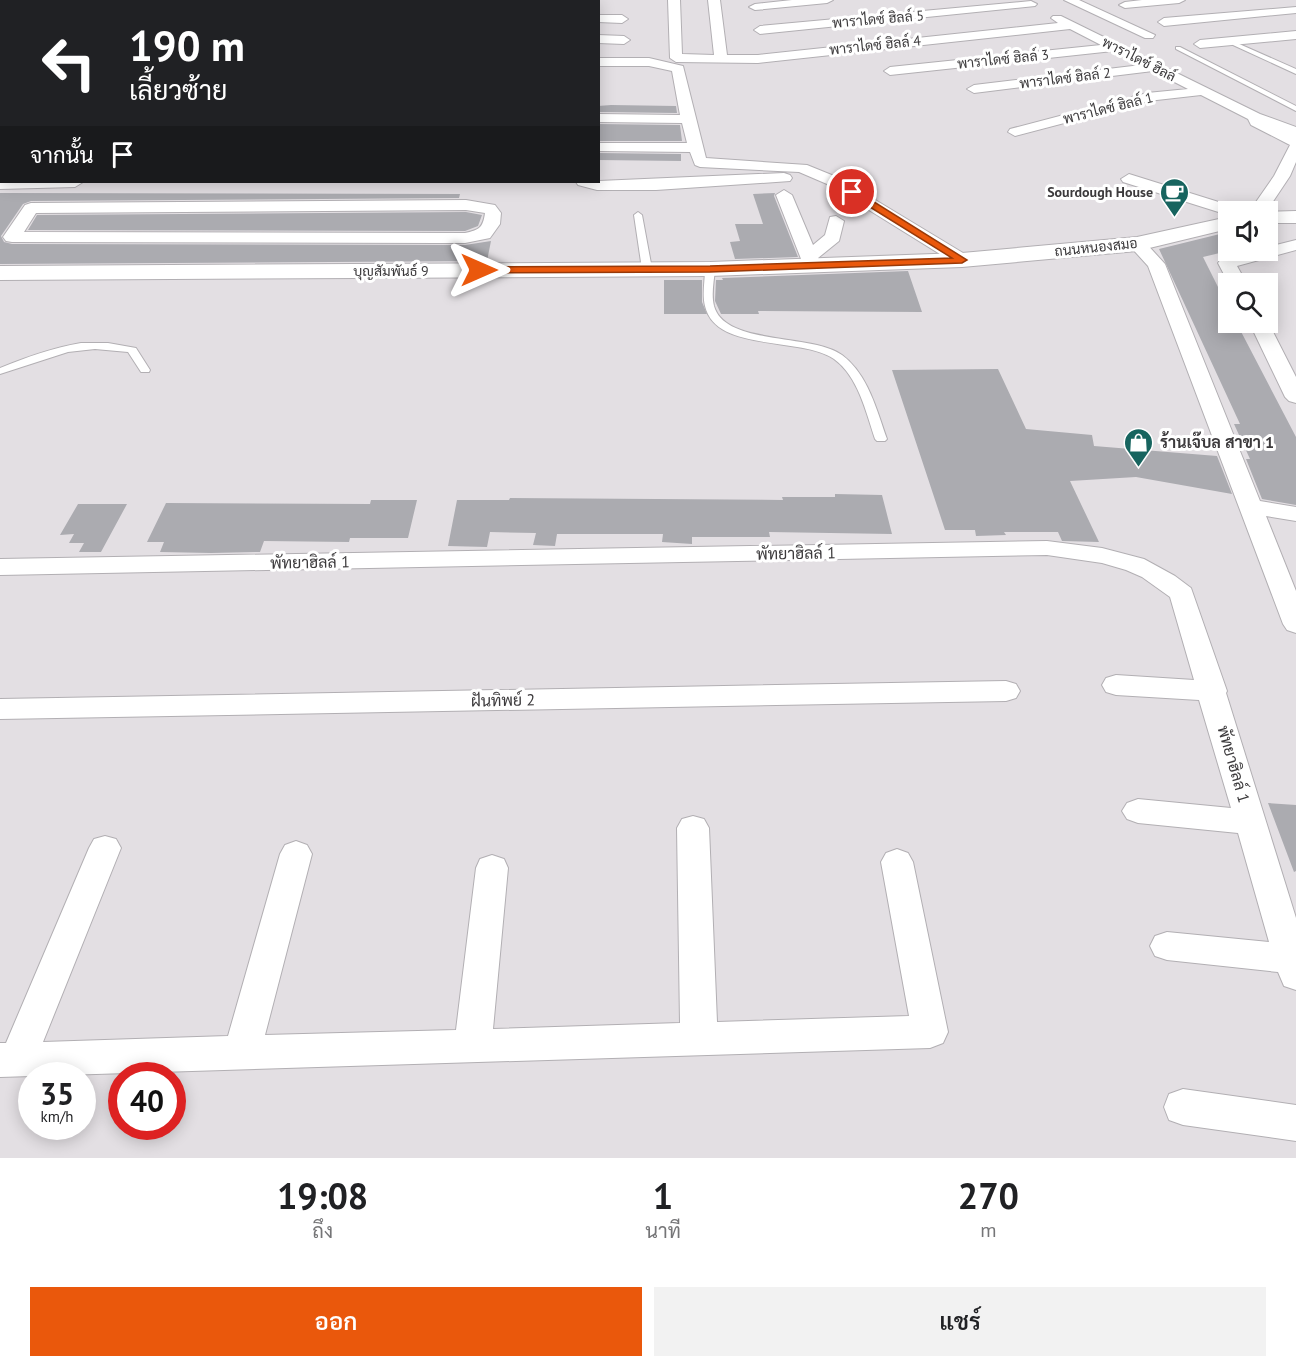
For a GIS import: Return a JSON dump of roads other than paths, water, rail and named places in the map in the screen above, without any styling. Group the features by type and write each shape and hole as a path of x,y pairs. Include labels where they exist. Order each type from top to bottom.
{"street":[{"name":"พาราไดซ์ ฮิลล์ 4","path":"674,0 676,58 758,59 762,43 1073,26"},
{"path":"714,0 721,59"},
{"path":"762,43 754,3 827,0"},
{"path":"1070,0 1149,35 1102,40"},
{"path":"1125,5 1179,0"},
{"path":"1266,0 1295,11"},
{"name":"พาราไดซ์ ฮิลล์","path":"1026,2 1255,117 1296,132"},
{"name":"พาราไดซ์ ฮิลล์ 5","path":"762,43 1026,2"},
{"path":"1164,22 1295,11"},
{"path":"600,18 622,19"},
{"path":"1200,44 1296,35"},
{"path":"600,39 624,40"},
{"name":"พาราไดซ์ ฮิลล์ 3","path":"890,71 1115,47"},
{"path":"600,62 667,64 678,69 688,119 705,174 704,183"},
{"name":"พาราไดซ์ ฮิลล์ 2","path":"974,89 1156,68"},
{"name":"พาราไดซ์ ฮิลล์ 1","path":"1015,132 1147,97 1202,91"},
{"name":"พาราไดซ์ ฮิลล์","path":"1255,117 1256,122 1296,144"},
{"path":"600,118 688,119"},
{"path":"1267,201 1289,176 1296,144"},
{"path":"600,147 698,155 802,168 833,181 962,260"},
{"path":"588,183 597,185 704,183 778,179 813,172"},
{"path":"1130,179 1218,207"},
{"path":"0,184 38,183"},
{"path":"784,195 811,261 832,237 836,220"},
{"path":"466,205 489,208 493,213 492,224 488,231 465,238 12,237 13,222 31,208 466,205"},
{"path":"1278,217 1296,217"},
{"name":"ถนนหนองสมอ","path":"962,260 1137,244 1218,225"},
{"path":"1137,244 1156,264 1296,624"},
{"path":"1232,273 1227,263 1296,245"},
{"name":"บุญสัมพันธ์ 9","path":"0,273 710,269 811,261 962,260"},
{"path":"1264,333 1296,397"},
{"path":"1250,506 1296,514"},
{"name":"พัทยาฮิลล์ 1","path":"0,567 1047,548 1117,557 1165,579 1182,594 1294,967"},
{"path":"1116,685 1213,691"},
{"name":"ฝันทิพย์ 2","path":"0,709 1006,691"},
{"path":"1138,811 1250,822"},
{"path":"693,828 699,1039"},
{"path":"105,848 8,1060 930,1032 897,862"},
{"path":"242,1053 296,854"},
{"path":"473,1046 492,868"},
{"path":"1167,946 1294,967"},
{"path":"1184,1107 1296,1123"}],"lane":[{"path":"1235,44 1296,72"},
{"path":"1178,48 1296,109"},
{"path":"638,215 646,269"},
{"path":"710,269 710,308 722,325 751,336 800,343 829,351 849,367 863,390 881,439"},
{"path":"0,371 31,358 58,351 110,345 132,350 145,370"}],"place":[{"name":"Sourdough House","path":"1174,218"},
{"name":"ร้านเจ๊บล สาขา 1","path":"1139,468"}]}
